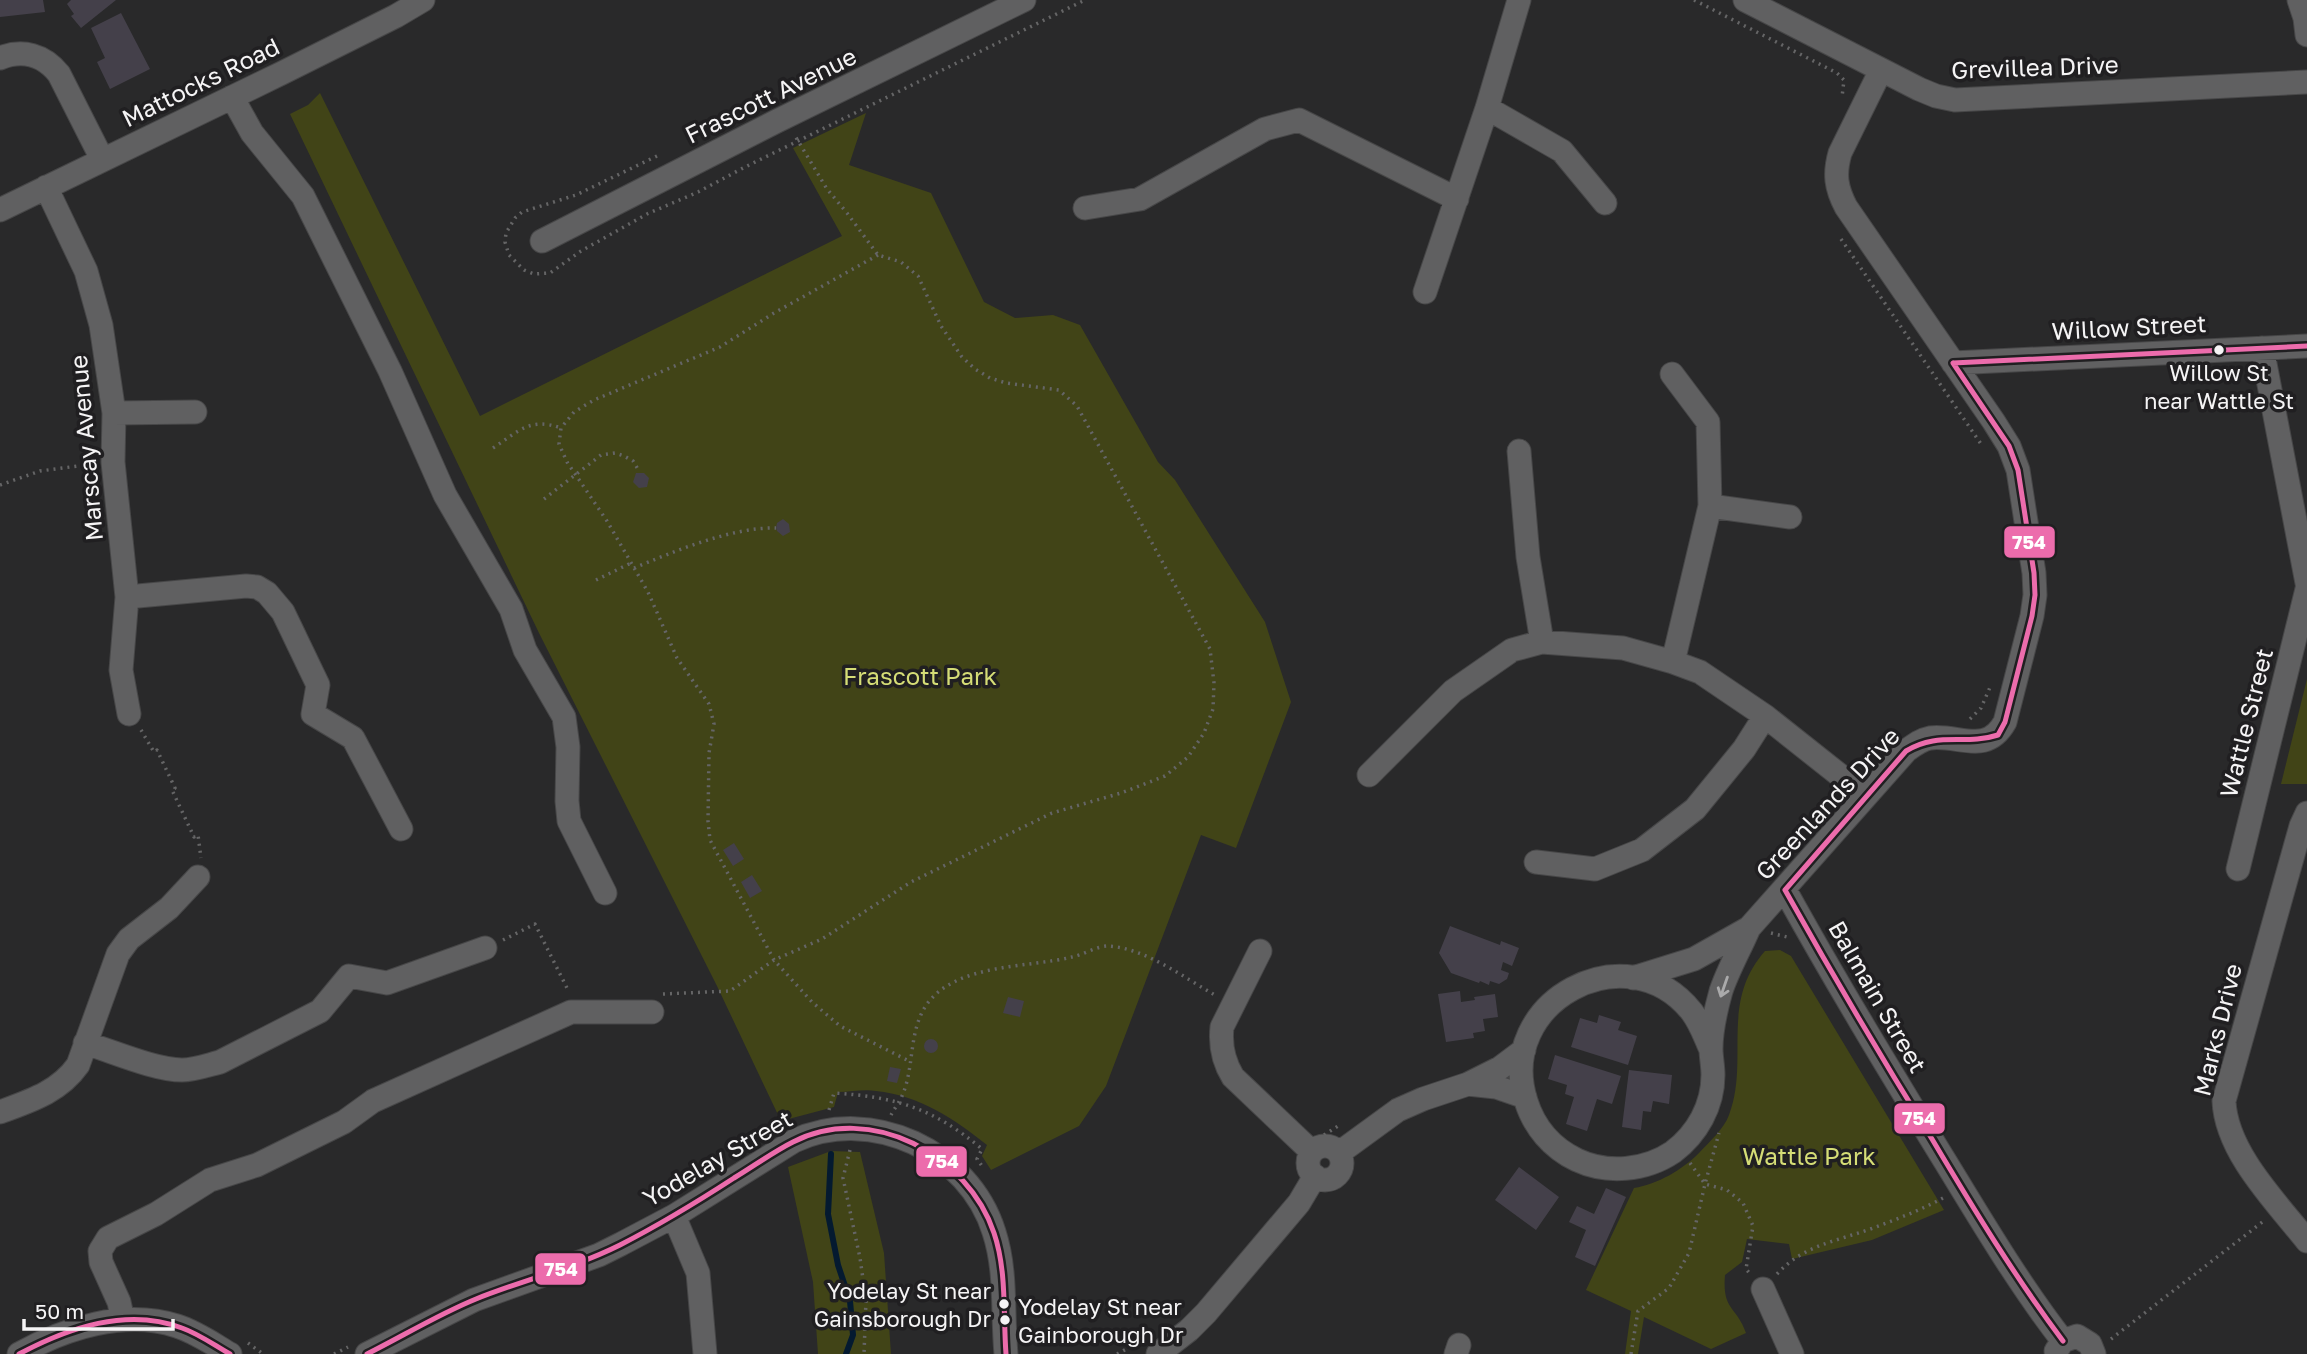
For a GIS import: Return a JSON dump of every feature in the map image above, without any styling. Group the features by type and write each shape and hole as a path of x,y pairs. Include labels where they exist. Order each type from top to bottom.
{"street":[{"name":"Mattocks Road","path":"0,210 396,16 423,0"},
{"name":"Frascott Avenue","path":"542,241 783,118 1024,0"},
{"path":"1425,292 1487,108 1519,0"},
{"name":"Grevillea Drive","path":"1745,0 1881,70 1936,96 1955,100 2307,82"},
{"path":"2299,0 2307,35"},
{"path":"0,58 19,53 36,55 49,61 59,74 102,159"},
{"path":"1881,70 1840,153 1836,182 1846,207 1953,363"},
{"path":"232,97 252,133 303,196 390,371 445,495 511,609 525,650 564,716 568,747 566,801 569,821 605,893"},
{"path":"1487,108 1562,151 1605,203"},
{"path":"1085,208 1140,198 1265,129 1300,120 1457,199"},
{"name":"Marscay Avenue","path":"46,187 92,289 101,325 114,413 113,462 127,597 121,670 129,714"},
{"name":"Willow Street","path":"1953,363 2307,346"},
{"path":"2262,348 2307,583"},
{"name":"Greenlands Drive","path":"1633,978 1694,959 1749,928 1906,751 1918,742 1932,738 1985,740 1998,735 2005,722 2032,617 2034,573 2018,470 2009,446 1953,363"},
{"path":"1672,374 1708,422 1710,506 1673,662"},
{"path":"114,413 195,412"},
{"path":"1519,451 1528,557 1542,642"},
{"path":"1710,506 1790,517"},
{"path":"127,597 246,586 257,587 267,593 283,612 317,685 313,714 354,738 401,828"},
{"name":"Wattle Street","path":"2238,869 2307,589"},
{"path":"1369,775 1453,691 1512,650 1542,642 1623,648 1700,672 1765,716 1866,796"},
{"path":"1536,862 1595,869 1642,850 1695,808 1744,750 1765,716"},
{"name":"Marks Drive","path":"2307,813 2224,1101 2225,1117 2235,1146 2307,1241"},
{"path":"0,1112 51,1092 78,1065 114,965 129,939 169,908 198,877"},
{"name":"Balmain Street","path":"1784,890 1847,1002 2059,1347"},
{"name":"Greenlands Drive","path":"1711,1050 1721,990 1749,928"},
{"path":"86,1043 165,1067 182,1070 205,1066 220,1062 320,1011 349,976 387,983 485,948"},
{"path":"1261,951 1222,1027 1220,1040 1226,1066 1233,1077 1311,1150"},
{"path":"1633,978 1656,985 1683,1003 1703,1029 1711,1050 1713,1074 1710,1098 1695,1130 1669,1154 1635,1168 1600,1167 1566,1154 1540,1129 1525,1097 1521,1073 1524,1050 1541,1014 1559,996 1594,979 1633,978"},
{"path":"123,1320 119,1303 101,1262 100,1251 115,1233 156,1214 211,1180 257,1165 344,1122 373,1101 571,1012 654,1003"},
{"path":"1339,1153 1398,1110 1423,1098 1468,1084 1500,1068 1524,1050"},
{"path":"1468,1084 1496,1087 1525,1097"},
{"name":"Yodelay Street","path":"358,1350 446,1312 599,1255 674,1216 794,1141 825,1131 856,1129 881,1131 923,1147 958,1174 981,1202 993,1229 1002,1265 1006,1354"},
{"path":"1311,1150 1326,1146 1339,1153"},
{"path":"1311,1150 1309,1162 1315,1176 1325,1180 1335,1177 1341,1168 1339,1153"},
{"path":"1150,1347 1189,1330 1206,1313 1300,1203 1315,1176"},
{"path":"674,1216 698,1273 705,1354"},
{"path":"1763,1289 1792,1354"},
{"path":"19,1354 62,1333 123,1320 152,1320 180,1327 230,1354"},
{"path":"2059,1347 2077,1336 2090,1345 2094,1353"}],"path":[{"path":"1694,0 1837,73 1844,80 1842,98"},
{"path":"654,1003 726,992 774,960 822,939 911,882 1052,814 1165,776 1188,757 1204,733 1213,709 1214,683 1210,649 1077,406 1059,390 1006,383 990,378 962,358 950,341 918,275 901,262 878,255 827,190 783,118"},
{"path":"1839,235 1982,446"},
{"path":"878,255 720,347 594,400 574,412 561,428 559,444 567,462 648,592 677,658 709,704 714,724 709,753 710,840 774,960 812,1002 840,1026 909,1061"},
{"path":"494,449 535,423 561,428"},
{"path":"544,499 601,456 615,453 633,461 639,471"},
{"path":"0,485 40,471 113,462"},
{"path":"634,568 713,539 748,530 776,528"},
{"path":"596,580 631,563"},
{"path":"1965,722 1977,714 1993,679"},
{"path":"129,714 154,752 157,750 194,836 198,835 201,847 198,877"},
{"path":"485,948 535,925 572,999"},
{"path":"881,1131 903,1095 918,1021 928,1002 948,986 994,969 1074,957 1106,946 1149,957 1232,1004"},
{"path":"820,1113 828,1112 834,1093 899,1101 923,1110 982,1149 977,1159 987,1172"},
{"path":"1311,1150 1329,1131 1347,1121"},
{"path":"856,1129 843,1178 866,1300 864,1354"},
{"path":"1704,1184 1727,1190 1744,1203 1753,1226 1746,1269 1763,1289 1789,1261 1817,1245 1871,1229 1949,1195"},
{"path":"2094,1353 2281,1208"},
{"path":"1632,1354 1638,1311"},
{"path":"1116,1354 1150,1347"},
{"path":"334,1354 358,1350"}],"green space":[{"name":"Frascott Park","path":"320,93 480,416 842,236 793,148 866,113 849,165 931,193 984,302 1015,318 1053,315 1080,325 1158,462 1175,480 1265,622 1291,702 1236,848 1201,835 1106,1086 1079,1126 991,1170 982,1156 987,1145 975,1135 935,1110 892,1093 867,1090 838,1092 834,1107 781,1121 717,986 539,633 290,114 308,105"},
{"path":"2307,679 2307,784 2281,784"},
{"name":"Wattle Park","path":"1780,950 1791,956 1944,1210 1872,1240 1792,1259 1789,1244 1747,1239 1742,1262 1725,1275 1728,1302 1746,1333 1711,1349 1644,1317 1638,1354 1625,1354 1631,1311 1586,1290 1634,1188 1661,1180 1685,1165 1712,1140 1727,1120 1735,1094 1739,1011 1743,991 1751,971 1765,951"},
{"path":"831,1151 860,1152 884,1253 891,1354 818,1354 813,1282 788,1167"}],"building":[{"path":"0,0 43,0 45,12 0,17"},
{"path":"71,0 116,0 81,28 71,16 74,14 67,4"},
{"path":"121,13 150,69 110,89 97,62 105,58 91,28"},
{"path":"636,473 644,473 649,478 647,487 639,488 633,482"},
{"path":"783,519 789,524 790,532 783,536 776,528 777,523"},
{"path":"734,843 744,859 733,866 723,850"},
{"path":"752,875 762,891 750,898 741,882"},
{"path":"1450,926 1500,945 1501,941 1519,948 1512,966 1503,962 1501,970 1509,973 1507,979 1499,984 1490,981 1489,985 1451,973 1439,953"},
{"path":"1460,991 1461,1002 1495,994 1498,1017 1483,1019 1485,1031 1473,1033 1474,1038 1446,1042 1438,994"},
{"path":"1008,997 1024,1001 1020,1017 1003,1013"},
{"path":"1599,1015 1621,1022 1618,1030 1637,1036 1628,1065 1571,1047 1580,1018 1597,1023"},
{"path":"928,1039 934,1039 938,1046 934,1053 928,1053 924,1049 924,1043"},
{"path":"1555,1055 1621,1076 1612,1104 1597,1099 1587,1131 1566,1124 1574,1097 1565,1094 1567,1085 1548,1079"},
{"path":"890,1067 901,1069 897,1083 887,1081"},
{"path":"1629,1070 1672,1075 1669,1104 1653,1101 1651,1112 1643,1111 1641,1130 1622,1127"},
{"path":"1519,1167 1559,1197 1536,1230 1495,1200"},
{"path":"1606,1188 1626,1197 1595,1266 1575,1257 1586,1230 1569,1222 1577,1206 1594,1214"}],"waterway":[{"path":"831,1154 828,1214 838,1265 850,1301 853,1335 846,1354"}],"transit line":[{"name":"754","path":"1953,363 2307,346"},
{"name":"754","path":"1953,363 2009,446 2018,470 2034,573 2032,616 2005,722 1998,735"},
{"name":"754","path":"1785,890 1906,751 1918,745 1941,740 1998,735"},
{"name":"754","path":"1785,890 1979,1216 2063,1341"},
{"name":"754","path":"367,1354 462,1305 620,1245 678,1213 793,1142 823,1131 854,1128 884,1133 913,1143 940,1159 963,1180 981,1205 994,1233 1001,1262 1006,1354"},
{"name":"754","path":"19,1354 57,1336 98,1323 119,1320 161,1322 182,1328 230,1354"}],"place":[{"name":"Willow St near Wattle St","path":"2219,350"},
{"name":"Yodelay St near Gainsborough Dr","path":"1004,1304"},
{"name":"Yodelay St near Gainborough Dr","path":"1005,1320"}]}
